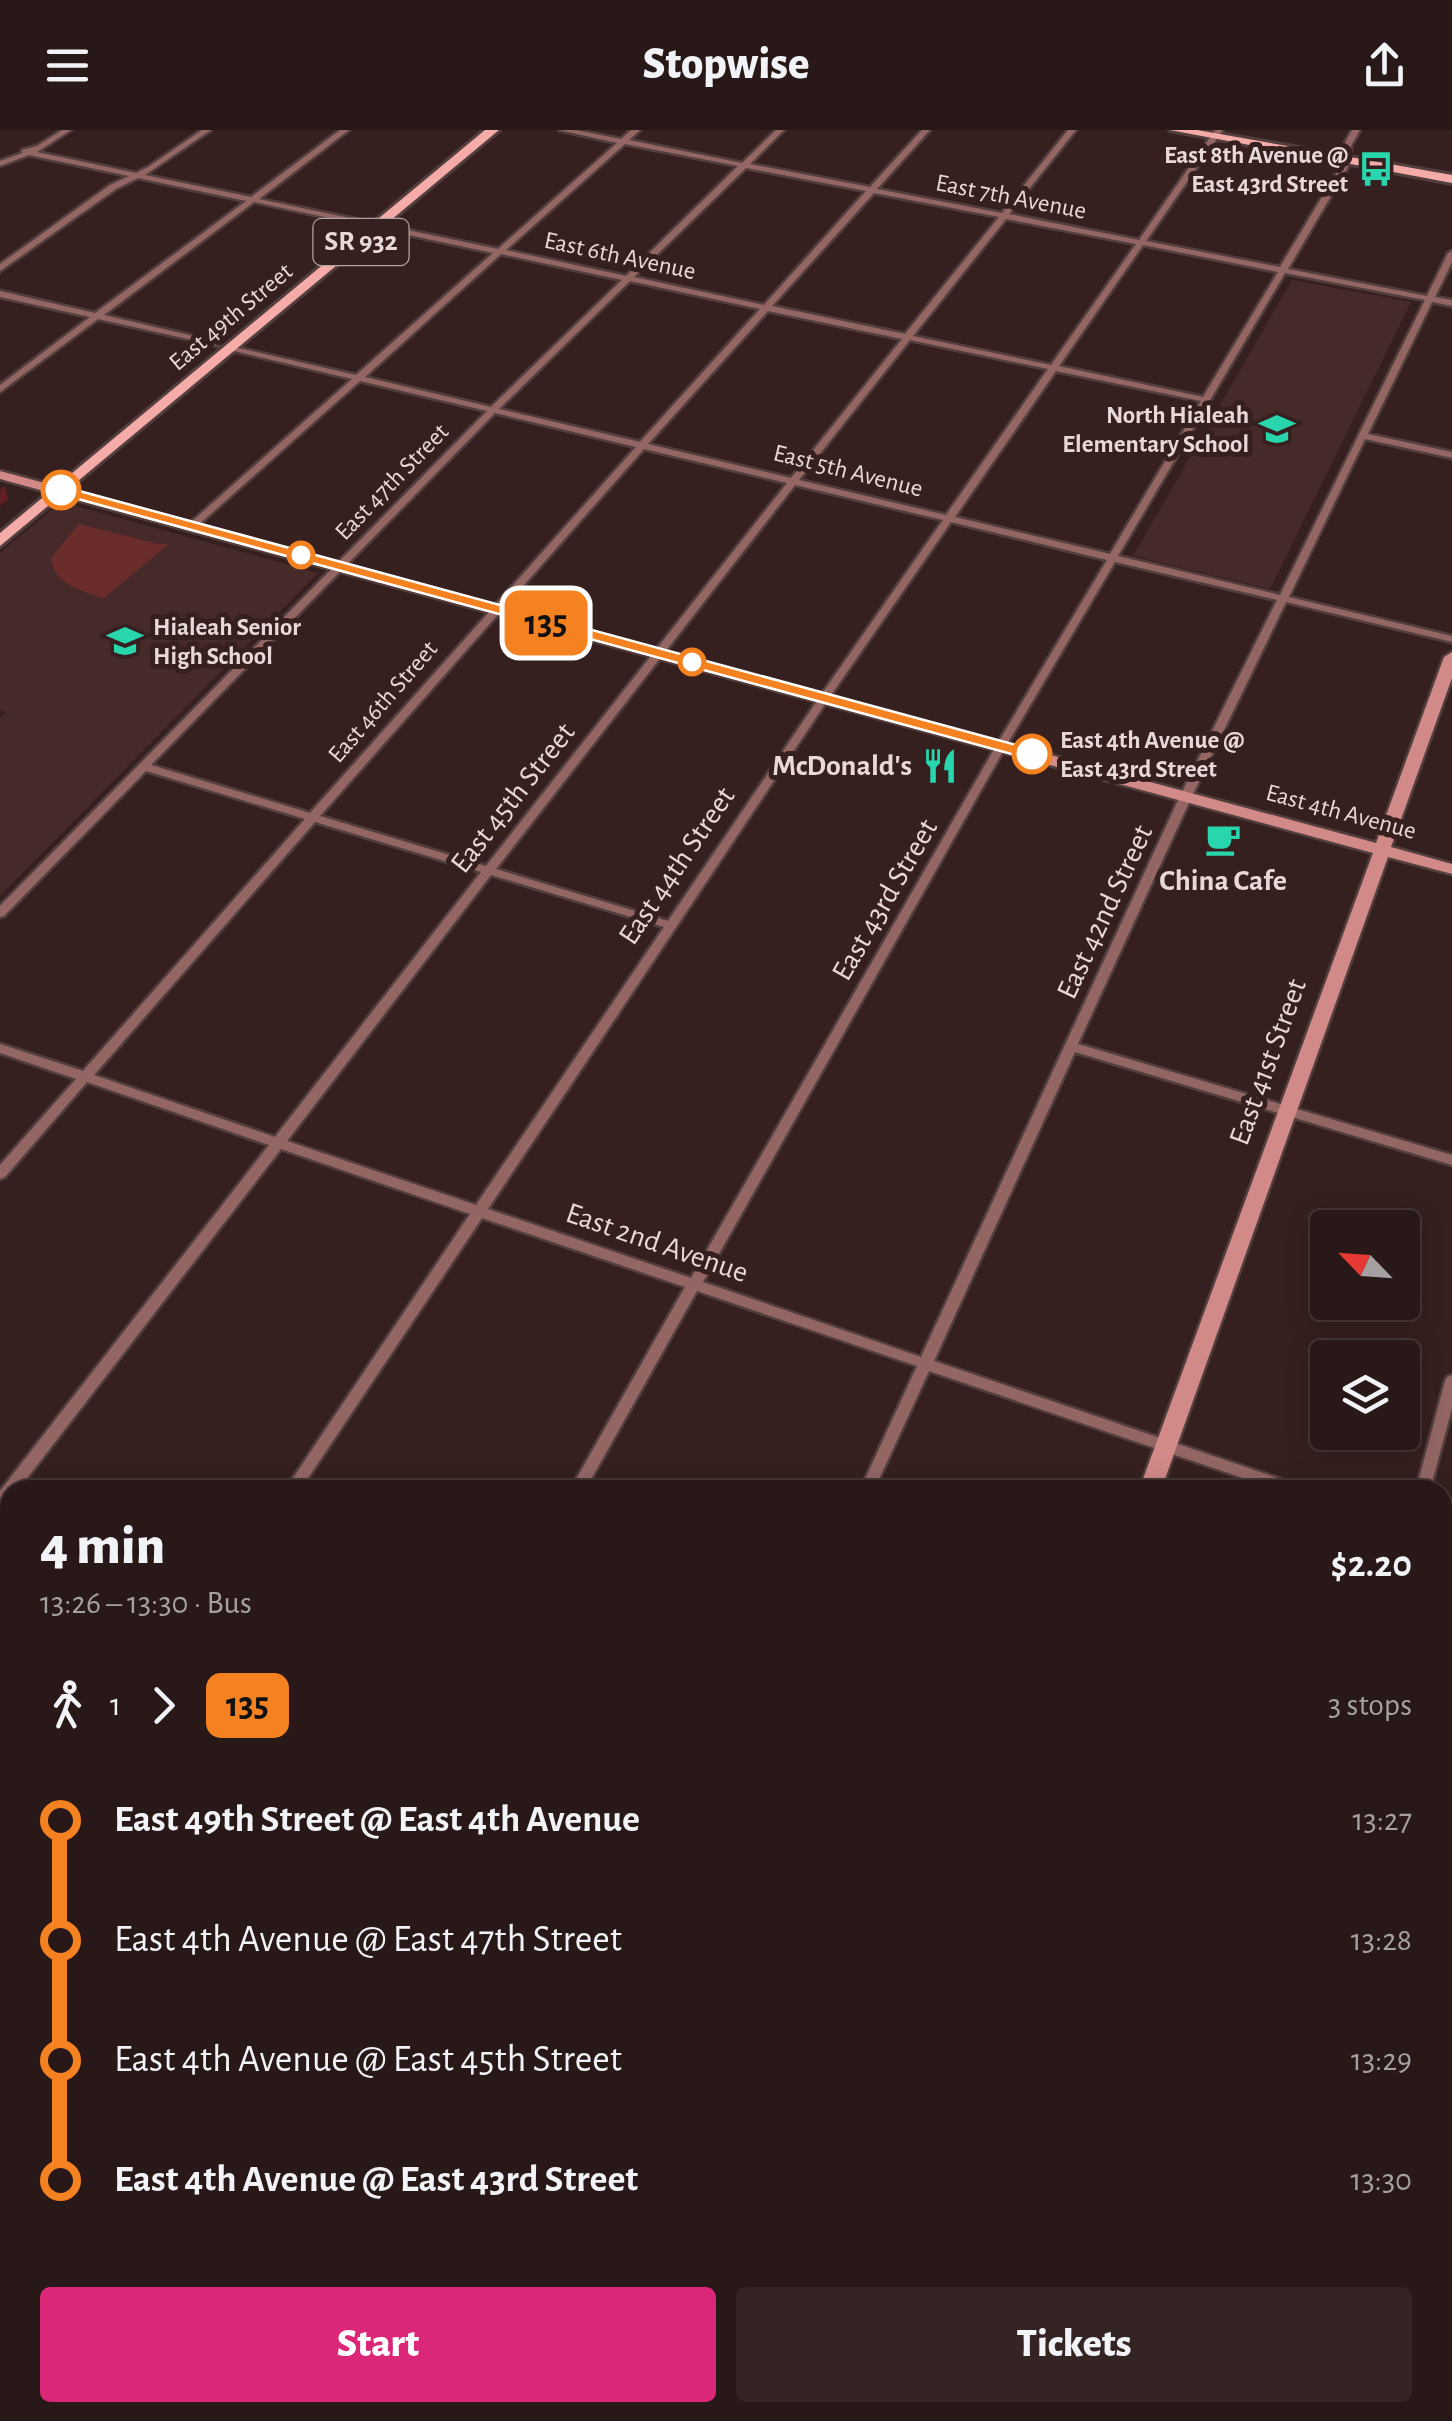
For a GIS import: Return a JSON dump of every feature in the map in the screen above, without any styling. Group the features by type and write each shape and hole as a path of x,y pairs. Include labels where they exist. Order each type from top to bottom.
{"main road":[{"name":"East 49th Street","path":"0,541 233,348 478,130"},
{"name":"East 49th Street","path":"0,522 267,302 492,130"},
{"path":"1176,130 1218,132 1452,179"},
{"path":"1346,156 1452,171"},
{"path":"233,348 230,339 266,309 267,302"},
{"path":"188,386 192,374 217,352 216,344"},
{"name":"East 4th Avenue","path":"0,475 1452,869"},
{"name":"East 41st Street","path":"1154,1480 1452,657"}],"street":[{"path":"0,164 40,148 67,130"},
{"path":"0,268 207,130"},
{"path":"0,389 344,130"},
{"name":"East 7th Avenue","path":"563,130 1452,302"},
{"path":"192,526 636,130"},
{"name":"East 47th Street","path":"0,914 493,410 780,130"},
{"name":"East 46th Street","path":"0,1174 312,816 926,130"},
{"name":"East 45th Street","path":"17,1480 657,652 1072,130"},
{"name":"East 43rd Street","path":"583,1480 1001,746 1282,270 1346,156 1356,130"},
{"name":"East 44th Street","path":"299,1480 824,698 1218,132"},
{"name":"East 6th Avenue","path":"25,152 1207,400"},
{"name":"East 42nd Street","path":"872,1480 1186,796 1452,253"},
{"path":"0,294 216,344"},
{"name":"East 5th Avenue","path":"233,348 1452,638"},
{"path":"1363,436 1452,455"},
{"path":"145,767 670,926"},
{"path":"1071,1046 1452,1160"},
{"name":"East 2nd Avenue","path":"0,1048 1266,1480"},
{"path":"1426,1480 1452,1381"}],"shaded area":[{"name":"North Hialeah Elementary School","path":"1292,280 1411,302 1270,589 1133,556"},
{"name":"Hialeah Senior High School","path":"61,502 318,573 0,896 0,718 6,712 0,710 0,553"},
{"path":"79,524 169,544 103,599 70,585 53,567 51,558"}],"bus line":[{"name":"135","path":"61,490 1032,754"}],"place":[{"name":"East 8th Avenue @ East 43rd Street","path":"1376,169"},
{"name":"North Hialeah Elementary School","path":"1277,429"},
{"name":"Hialeah Senior High School","path":"125,641"},
{"name":"East 4th Avenue @ East 43rd Street","path":"1032,754"},
{"name":"McDonald's","path":"940,766"},
{"name":"China Cafe","path":"1223,839"}]}
